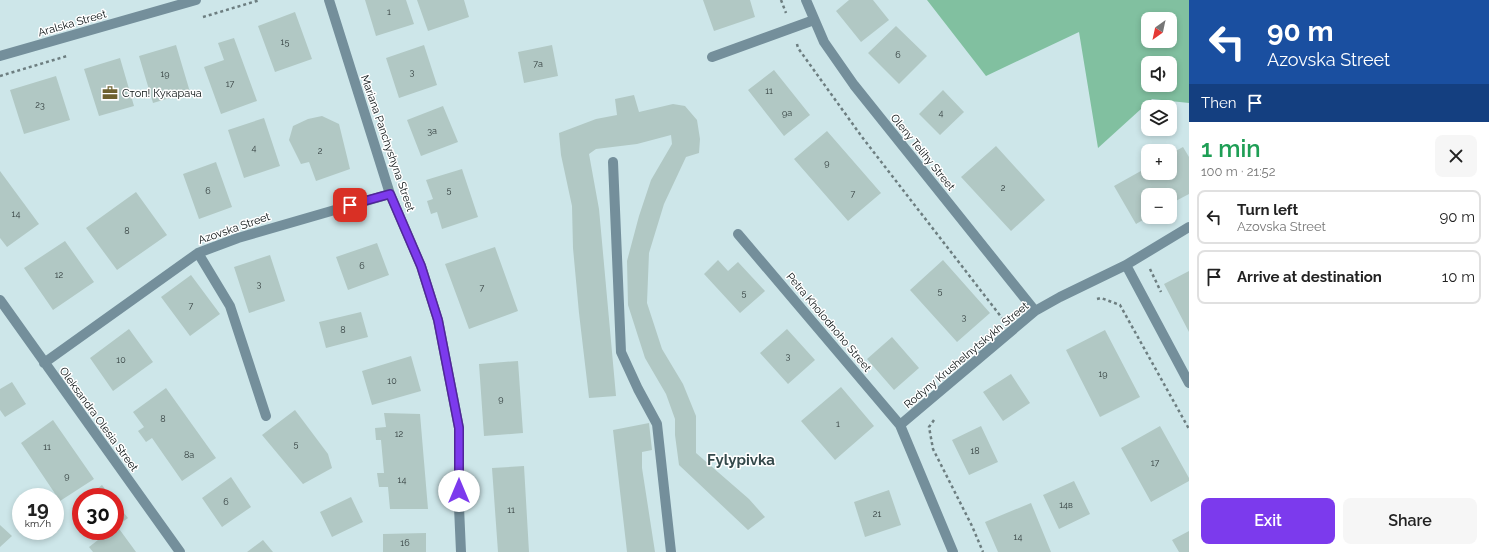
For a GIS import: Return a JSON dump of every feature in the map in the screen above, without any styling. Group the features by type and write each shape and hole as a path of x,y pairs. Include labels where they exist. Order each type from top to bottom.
{"street":[{"name":"Aralska Street","path":"0,56 196,0"},
{"name":"Mariana Panchyshyna Street","path":"329,0 390,194 421,266 440,328 459,428 459,507 461,552"},
{"name":"Oleny Telihy Street","path":"806,0 824,42 854,85 1035,311"},
{"path":"712,57 814,20"},
{"path":"613,162 620,352 657,424 671,552"},
{"name":"Azovska Street","path":"44,363 198,253 238,238 390,194"},
{"name":"Rodyny Krushelnytskykh Street","path":"953,552 900,425 1035,311 1060,297 1126,265 1189,227"},
{"name":"Petra Kholodnoho Street","path":"738,234 900,425"},
{"path":"198,253 230,306 266,416"},
{"path":"1126,265 1189,383"},
{"name":"Oleksandra Olesia Street","path":"0,300 180,552"}],"path":[{"path":"781,0 798,48 853,124 1002,318"},
{"path":"1095,299 1101,298 1120,305 1189,429"},
{"path":"938,415 929,427 933,449 972,526 983,552"}],"green space":[{"path":"927,0 1189,0 1189,103 1177,102 1177,100 1141,100 1141,109 1098,148 1079,32 986,76"}],"building":[{"path":"365,0 406,0 414,24 376,36"},
{"path":"417,0 464,0 469,17 428,31"},
{"path":"703,0 750,0 755,17 714,31"},
{"path":"849,0 873,0 889,20 861,42 836,11"},
{"path":"295,12 312,59 275,72 258,26"},
{"path":"896,26 927,56 899,84 868,53"},
{"path":"234,38 257,101 221,114 204,67 224,60 218,43"},
{"path":"176,45 190,92 153,103 139,56"},
{"path":"424,45 437,85 399,98 386,58"},
{"path":"552,45 558,76 524,83 518,52"},
{"path":"120,58 134,106 99,116 84,69"},
{"path":"774,70 810,115 784,136 748,90"},
{"path":"56,76 70,120 24,134 10,90"},
{"path":"943,90 964,112 940,135 919,114"},
{"path":"634,95 639,112 673,104 685,106 697,120 700,139 699,153 686,157 664,204 649,253 647,303 662,349 683,384 696,416 696,453 749,499 765,517 748,530 679,465 675,435 675,419 666,394 645,358 628,305 627,261 639,216 651,180 672,144 671,135 637,144 596,149 589,154 599,209 616,396 589,398 573,248 572,206 561,155 559,133 596,119 617,115 615,99"},
{"path":"443,106 458,142 421,156 407,120"},
{"path":"322,116 339,124 350,169 316,181 309,162 301,164 289,140 293,126 308,119"},
{"path":"264,118 280,166 244,178 228,130"},
{"path":"827,131 881,193 848,221 794,159"},
{"path":"996,146 1045,200 1011,231 961,177"},
{"path":"1183,147 1189,157 1189,194 1177,200 1177,188 1141,188 1141,221 1136,224 1114,186 1141,171 1141,180 1177,180 1177,150"},
{"path":"216,162 232,207 199,219 183,174"},
{"path":"462,169 478,217 442,229 437,212 431,214 427,201 433,199 426,180"},
{"path":"0,171 39,224 7,247 0,238"},
{"path":"136,192 167,235 117,270 86,228"},
{"path":"65,241 94,282 53,310 24,268"},
{"path":"377,243 389,275 348,290 336,257"},
{"path":"495,247 518,311 469,329 445,264"},
{"path":"270,255 285,301 249,313 234,267"},
{"path":"718,260 728,271 738,262 765,291 740,313 704,274"},
{"path":"943,260 990,313 957,342 910,290"},
{"path":"1189,271 1189,332 1164,284"},
{"path":"191,275 220,314 190,336 161,297"},
{"path":"361,312 368,337 326,348 319,322"},
{"path":"129,329 153,362 113,391 90,358"},
{"path":"787,329 815,360 788,384 760,353"},
{"path":"1105,330 1140,397 1100,417 1066,350"},
{"path":"892,337 919,368 894,390 867,359"},
{"path":"411,356 421,391 372,405 362,371"},
{"path":"518,361 523,433 484,436 479,364"},
{"path":"1011,374 1030,403 1003,421 983,392"},
{"path":"12,382 26,404 5,417 0,410 0,389"},
{"path":"841,387 874,426 835,460 801,421"},
{"path":"166,388 216,458 182,481 152,438 146,442 138,431 144,427 133,412"},
{"path":"295,410 328,454 332,468 303,484 262,435"},
{"path":"384,413 420,414 428,509 390,509 388,487 379,487 377,473 384,473 381,440 376,440 375,428 386,427"},
{"path":"53,420 94,479 80,488 72,488 72,493 64,498 64,488 51,488 21,443"},
{"path":"649,423 652,450 642,452 642,468 655,552 627,552 613,430"},
{"path":"981,426 998,462 969,475 952,440"},
{"path":"1160,426 1189,478 1189,481 1151,502 1121,448"},
{"path":"524,466 529,552 498,552 492,468"},
{"path":"231,477 251,507 222,527 202,498"},
{"path":"1074,481 1090,514 1059,529 1043,495"},
{"path":"889,490 901,525 865,537 854,502"},
{"path":"351,497 363,522 332,537 320,512"},
{"path":"1031,503 1051,552 998,552 985,522"},
{"path":"124,513 128,518 124,521"},
{"path":"0,525 12,536 0,547"},
{"path":"1189,531 1189,552 1179,552 1172,540"},
{"path":"426,533 426,552 383,552 383,534"},
{"path":"124,536 136,552 93,552 89,547 98,540 124,540"},
{"path":"263,540 273,552 247,552"}],"place":[{"name":"Стоп! Кукарача","path":"110,93"}],"district":[{"name":"Fylypivka","path":"741,460"}],"route":[{"path":"350,205 390,194 421,266 438,320 459,428 459,491"}]}
